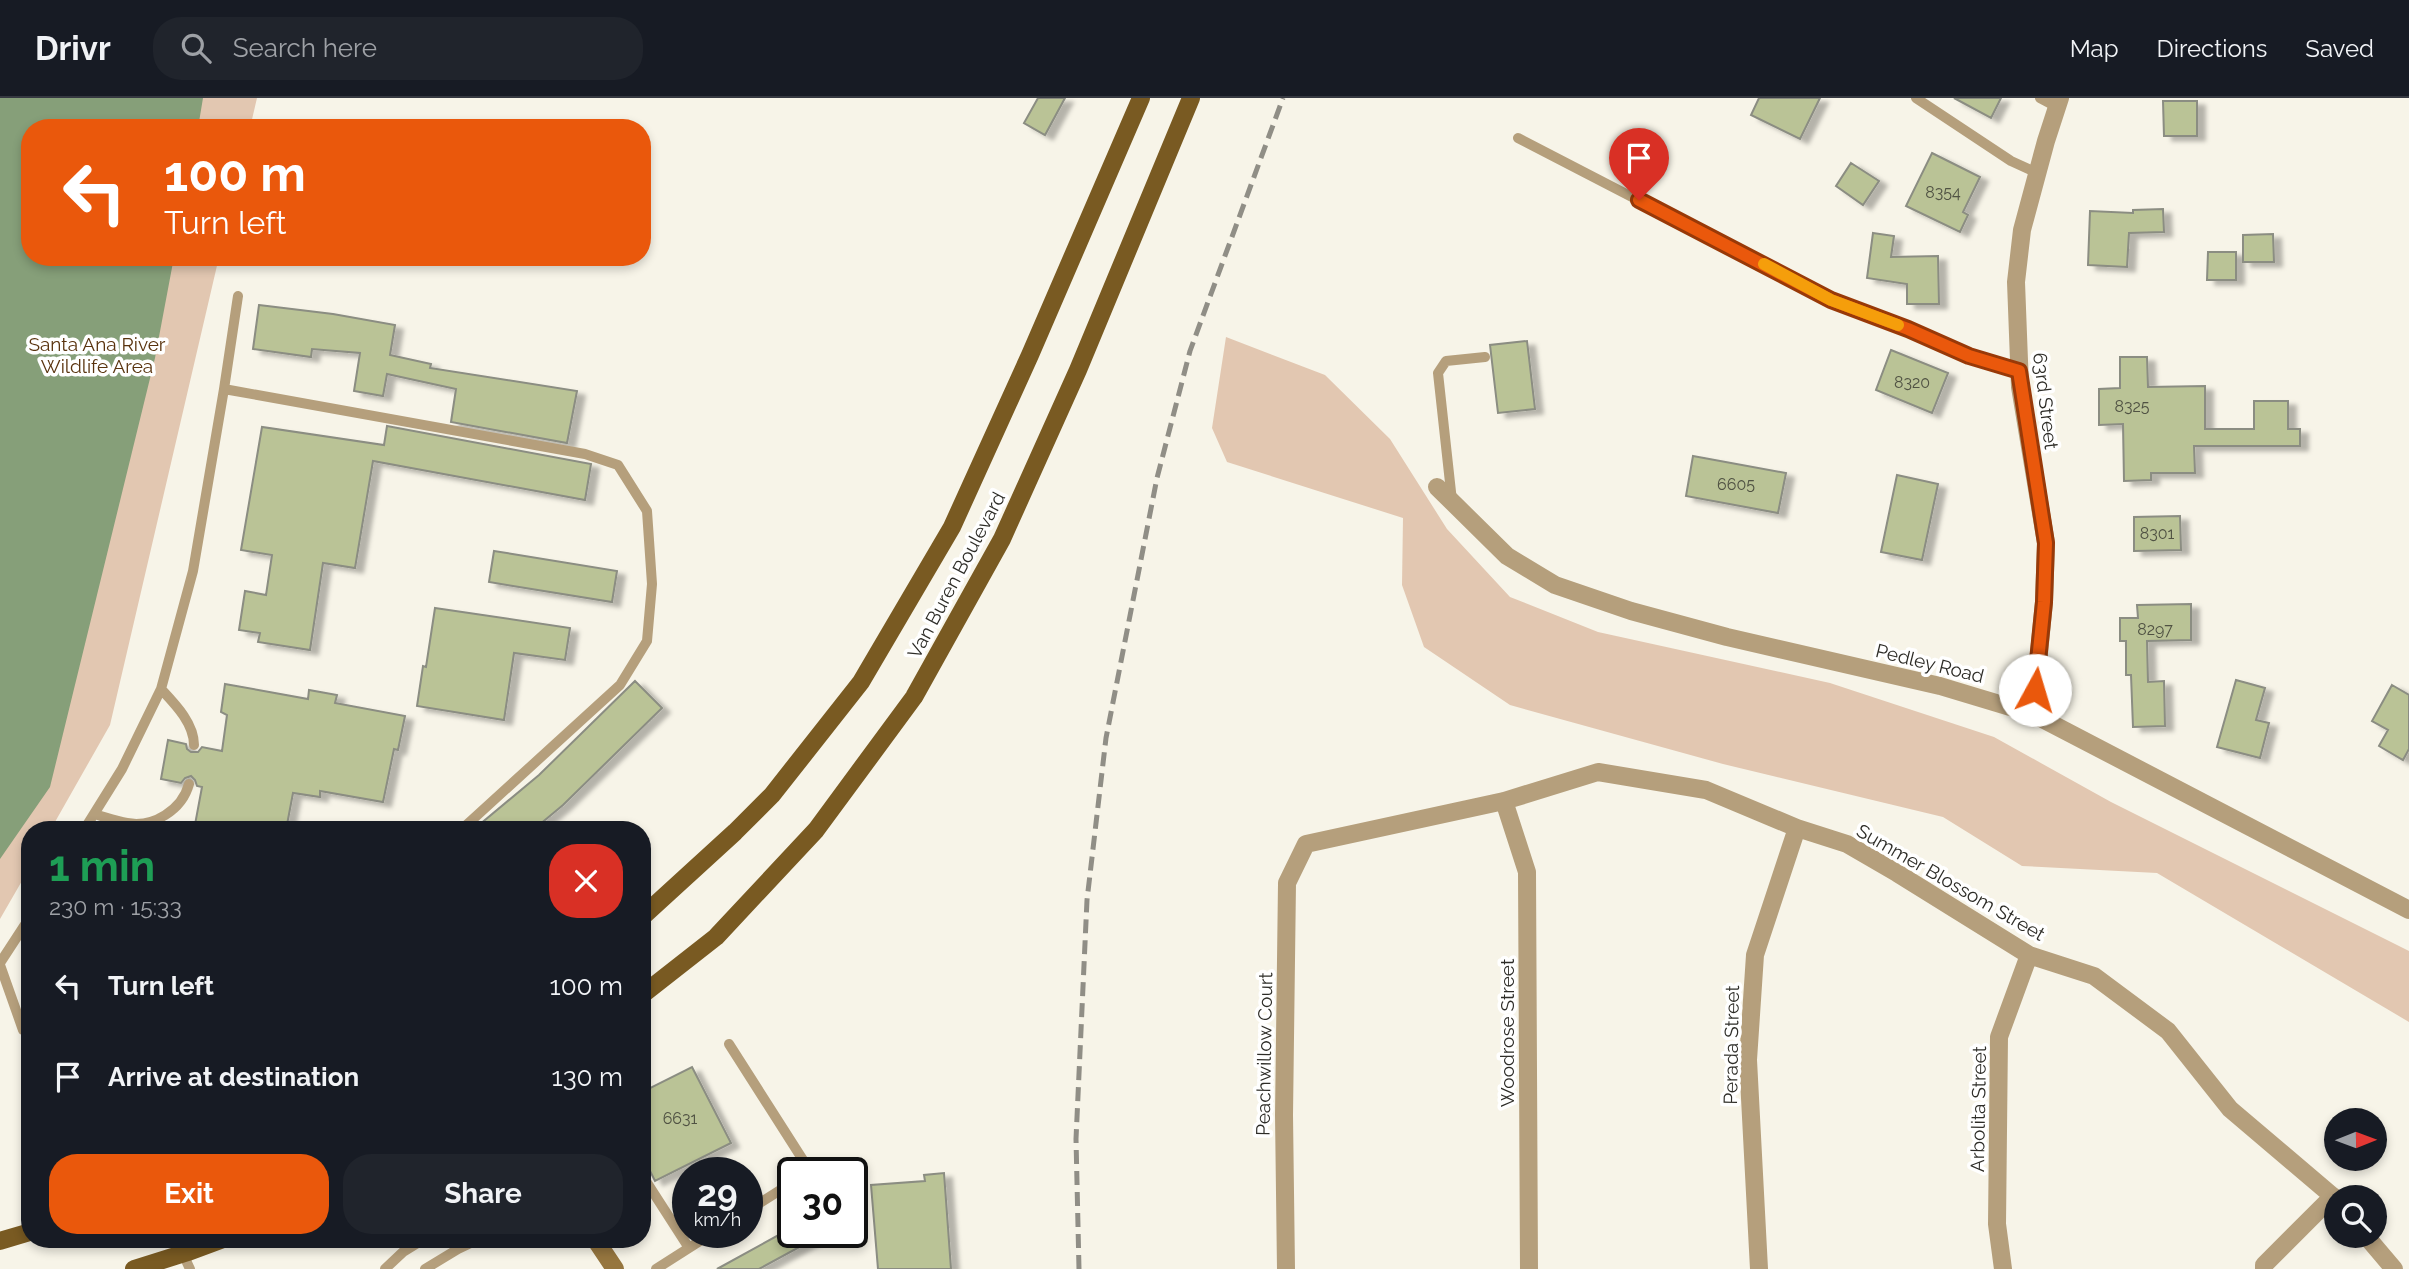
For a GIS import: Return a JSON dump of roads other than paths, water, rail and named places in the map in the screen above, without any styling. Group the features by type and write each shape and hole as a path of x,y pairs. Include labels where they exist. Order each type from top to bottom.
{"main road":[{"name":"Van Buren Boulevard","path":"651,910 772,795 861,682 952,527 1141,98"},
{"name":"Van Buren Boulevard","path":"651,988 716,937 816,830 914,697 1002,540 1078,370 1191,98"},
{"path":"0,1241 21,1235"},
{"path":"134,1269 186,1261 208,1248"},
{"path":"601,1248 615,1269"}],"street":[{"name":"63rd Street","path":"2033,713 2044,602 2046,543 2019,371 2016,282 2022,230 2059,103"},
{"name":"Pedley Road","path":"1437,487 1507,556 1555,585 1631,611 1715,634 1940,685 2033,713 2409,910"},
{"name":"Summer Blossom Street","path":"1306,844 1504,801 1598,772 1706,790 1797,828 1847,844 2029,955 2094,976 2168,1031 2230,1109 2324,1189"},
{"name":"Woodrose Street","path":"1504,801 1527,872 1529,1269"},
{"name":"Perada Street","path":"1759,1269 1748,1060 1755,955 1797,828"},
{"name":"Peachwillow Court","path":"1286,1269 1284,1115 1287,883 1306,844"},
{"name":"Arbolita Street","path":"2003,1269 1997,1224 1999,1037 2029,955"},
{"path":"2264,1269 2264,1265 2324,1208"},
{"path":"2376,1248 2394,1269"}],"lane":[{"path":"1916,98 2011,161 2037,173"},
{"path":"2040,98 2059,103"},
{"path":"1518,138 1831,300 1969,356 2019,371"},
{"path":"90,821 122,769 161,689 193,571 238,296"},
{"path":"1452,501 1437,373 1447,361 1485,356"},
{"path":"224,388 585,454 618,465 647,511 652,584 647,641 620,685 471,821"},
{"path":"161,689 177,706 194,735 194,745"},
{"path":"157,821 172,812 186,795 189,784"},
{"path":"94,814 122,821"},
{"path":"21,931 0,965 21,1024"},
{"path":"729,1044 801,1157"},
{"path":"651,1189 672,1222"},
{"path":"385,1269 409,1248"},
{"path":"425,1269 460,1248"},
{"path":"656,1269 689,1248"}],"railway":[{"path":"1079,1269 1076,1139 1087,900 1106,738 1157,478 1190,351 1283,98"}],"park label":[{"name":"Santa Ana River Wildlife Area","path":"97,355"}]}
